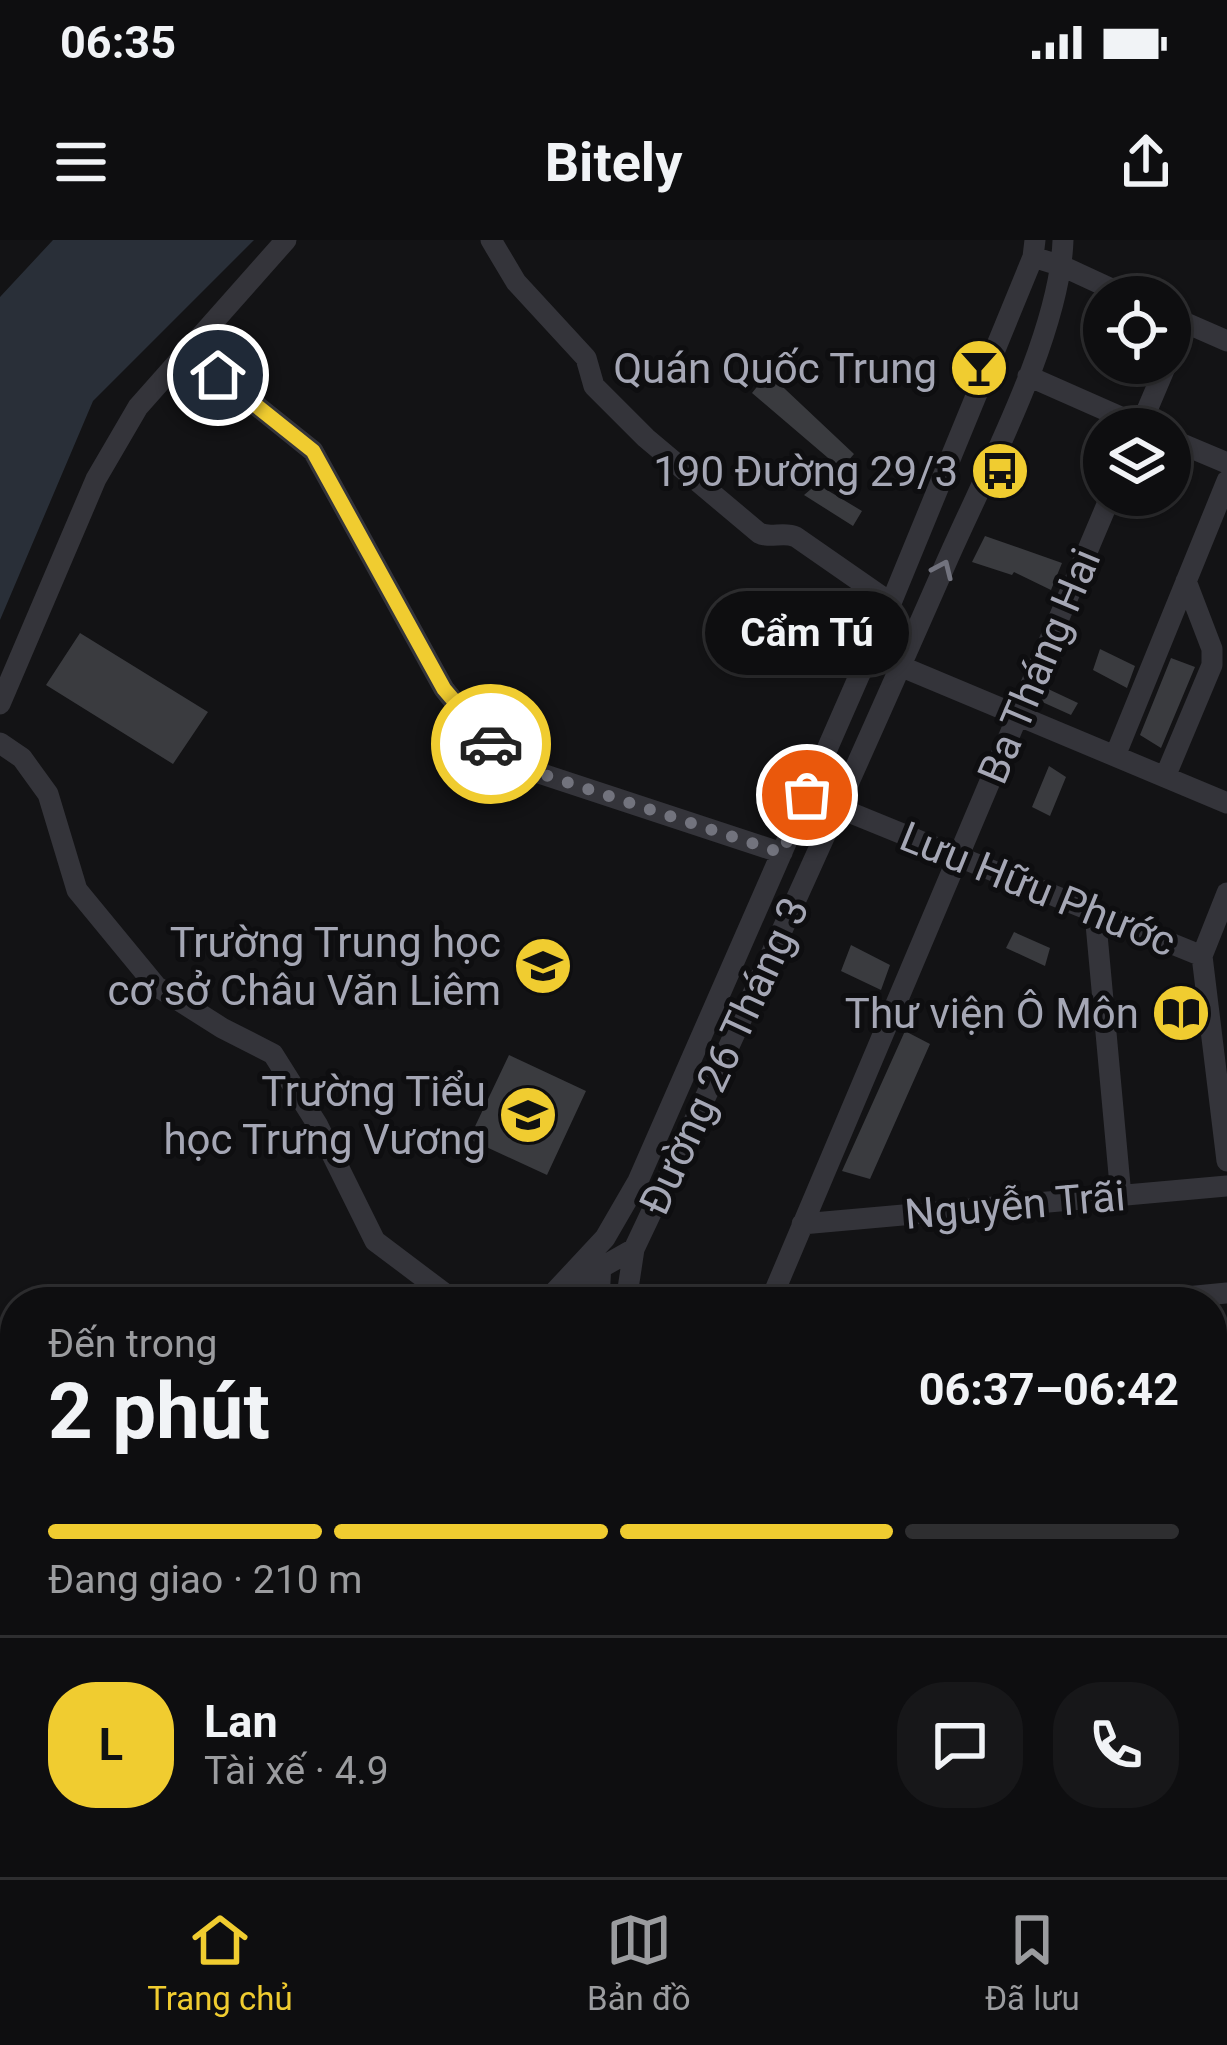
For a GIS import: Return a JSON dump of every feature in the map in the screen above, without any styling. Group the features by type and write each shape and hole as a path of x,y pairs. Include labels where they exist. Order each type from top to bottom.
{"street":[{"path":"0,704 96,478 138,407 286,240"},
{"path":"491,240 516,282 586,358 594,386 646,438 759,533 796,536 891,603"},
{"name":"Đường 26 Tháng 3","path":"628,1287 634,1250 838,807 1028,376 1062,266 1063,240"},
{"path":"1034,249 1084,276"},
{"name":"Đường 26 Tháng 3","path":"605,1238 638,1181 891,603 1034,249"},
{"path":"1191,325 1227,340"},
{"path":"186,349 313,451 444,689 486,741 539,773 782,853"},
{"path":"1028,376 1098,408"},
{"path":"1191,448 1227,463"},
{"path":"1115,756 1227,481"},
{"name":"Ba Tháng Hai","path":"776,1287 1102,516"},
{"path":"1165,777 1212,664 1186,580"},
{"path":"901,666 1227,803"},
{"path":"0,743 22,758 48,794 77,890 156,986 273,1054 317,1124 375,1240 437,1287"},
{"name":"Lưu Hữu Phước","path":"807,795 1202,956"},
{"path":"1227,893 1202,956 1219,1029 1227,1161"},
{"path":"1095,913 1121,1196"},
{"name":"Nguyễn Trãi","path":"802,1225 1227,1186"},
{"path":"599,1287 605,1238"},
{"path":"558,1287 605,1238"},
{"path":"568,1287 634,1250"}],"shaded area":[{"path":"53,240 254,240 93,401 0,620 0,297"}],"building":[{"path":"768,373 854,454 841,469 752,393"},
{"path":"817,484 862,511 853,526 804,495"},
{"path":"985,536 1062,563 1051,590 1014,572 972,562"},
{"path":"80,633 208,712 173,764 46,685"},
{"path":"1100,649 1135,666 1127,688 1093,670"},
{"path":"1171,658 1195,667 1161,748 1140,735"},
{"path":"1046,688 1078,703 1071,715 1040,701"},
{"path":"1049,766 1066,777 1050,816 1032,807"},
{"path":"1014,932 1050,948 1045,966 1006,948"},
{"path":"851,945 890,965 881,990 841,971"},
{"path":"905,1031 930,1044 870,1179 842,1171"},
{"name":"Trường Tiểu học Trưng Vương","path":"509,1055 586,1091 547,1175 469,1139"}],"way so far":[{"path":"491,744 539,773 782,853 807,795"}],"place":[{"name":"Quán Quốc Trung","path":"979,368"},
{"name":"190 Đường 29/3","path":"1000,471"},
{"name":"Cẩm Tú","path":"807,795"},
{"name":"Trường Trung học cơ sở Châu Văn Liêm","path":"543,966"},
{"name":"Thư viện Ô Môn","path":"1181,1013"},
{"name":"Trường Tiểu học Trưng Vương","path":"528,1115"}],"route":[{"path":"218,375 313,451 444,689 491,744"}]}
